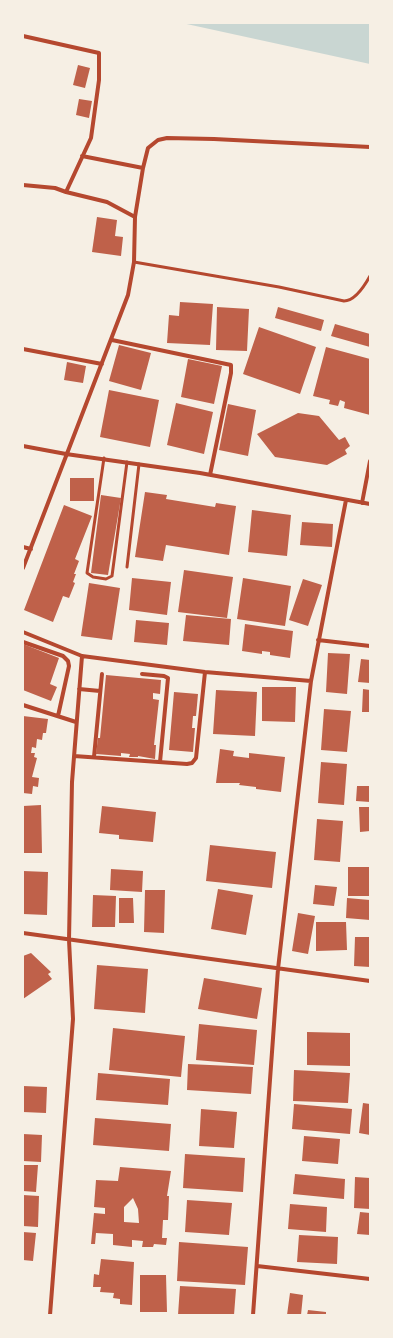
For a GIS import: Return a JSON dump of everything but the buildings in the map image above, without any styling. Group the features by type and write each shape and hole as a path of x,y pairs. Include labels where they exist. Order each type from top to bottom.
{"street":[{"path":"23,36 100,53 99,80 91,138 66,192"},
{"path":"23,568 66,454 112,340 128,295 134,262 135,217 143,168 148,148 158,140 167,138 370,147"},
{"path":"82,156 143,168"},
{"path":"23,185 55,188 107,202 135,217"},
{"path":"112,340 231,364 231,373 210,475"},
{"path":"23,349 102,364"},
{"path":"23,446 66,454 104,458 210,475 370,504"},
{"path":"362,503 370,461"},
{"path":"253,1315 278,969 311,681 346,500"},
{"path":"23,548 31,549"},
{"path":"23,632 82,656 205,672 311,681"},
{"path":"318,640 370,646"},
{"path":"23,642 63,656 68,661 58,716"},
{"path":"50,1315 73,1019 69,940 74,756 82,656"},
{"path":"74,756 187,764 192,763 196,758 205,672"},
{"path":"94,757 102,674"},
{"path":"142,674 164,676 168,678 160,762"},
{"path":"79,689 100,691"},
{"path":"23,705 76,722"},
{"path":"23,933 370,981"},
{"path":"257,1266 370,1279"}],"lane":[{"path":"134,262 347,301 362,288 370,276"},
{"path":"104,458 88,573 93,577 106,579 112,576 127,462"},
{"path":"127,567 139,464"}],"shaded area":[{"path":"182,23 370,23 370,64"}]}
